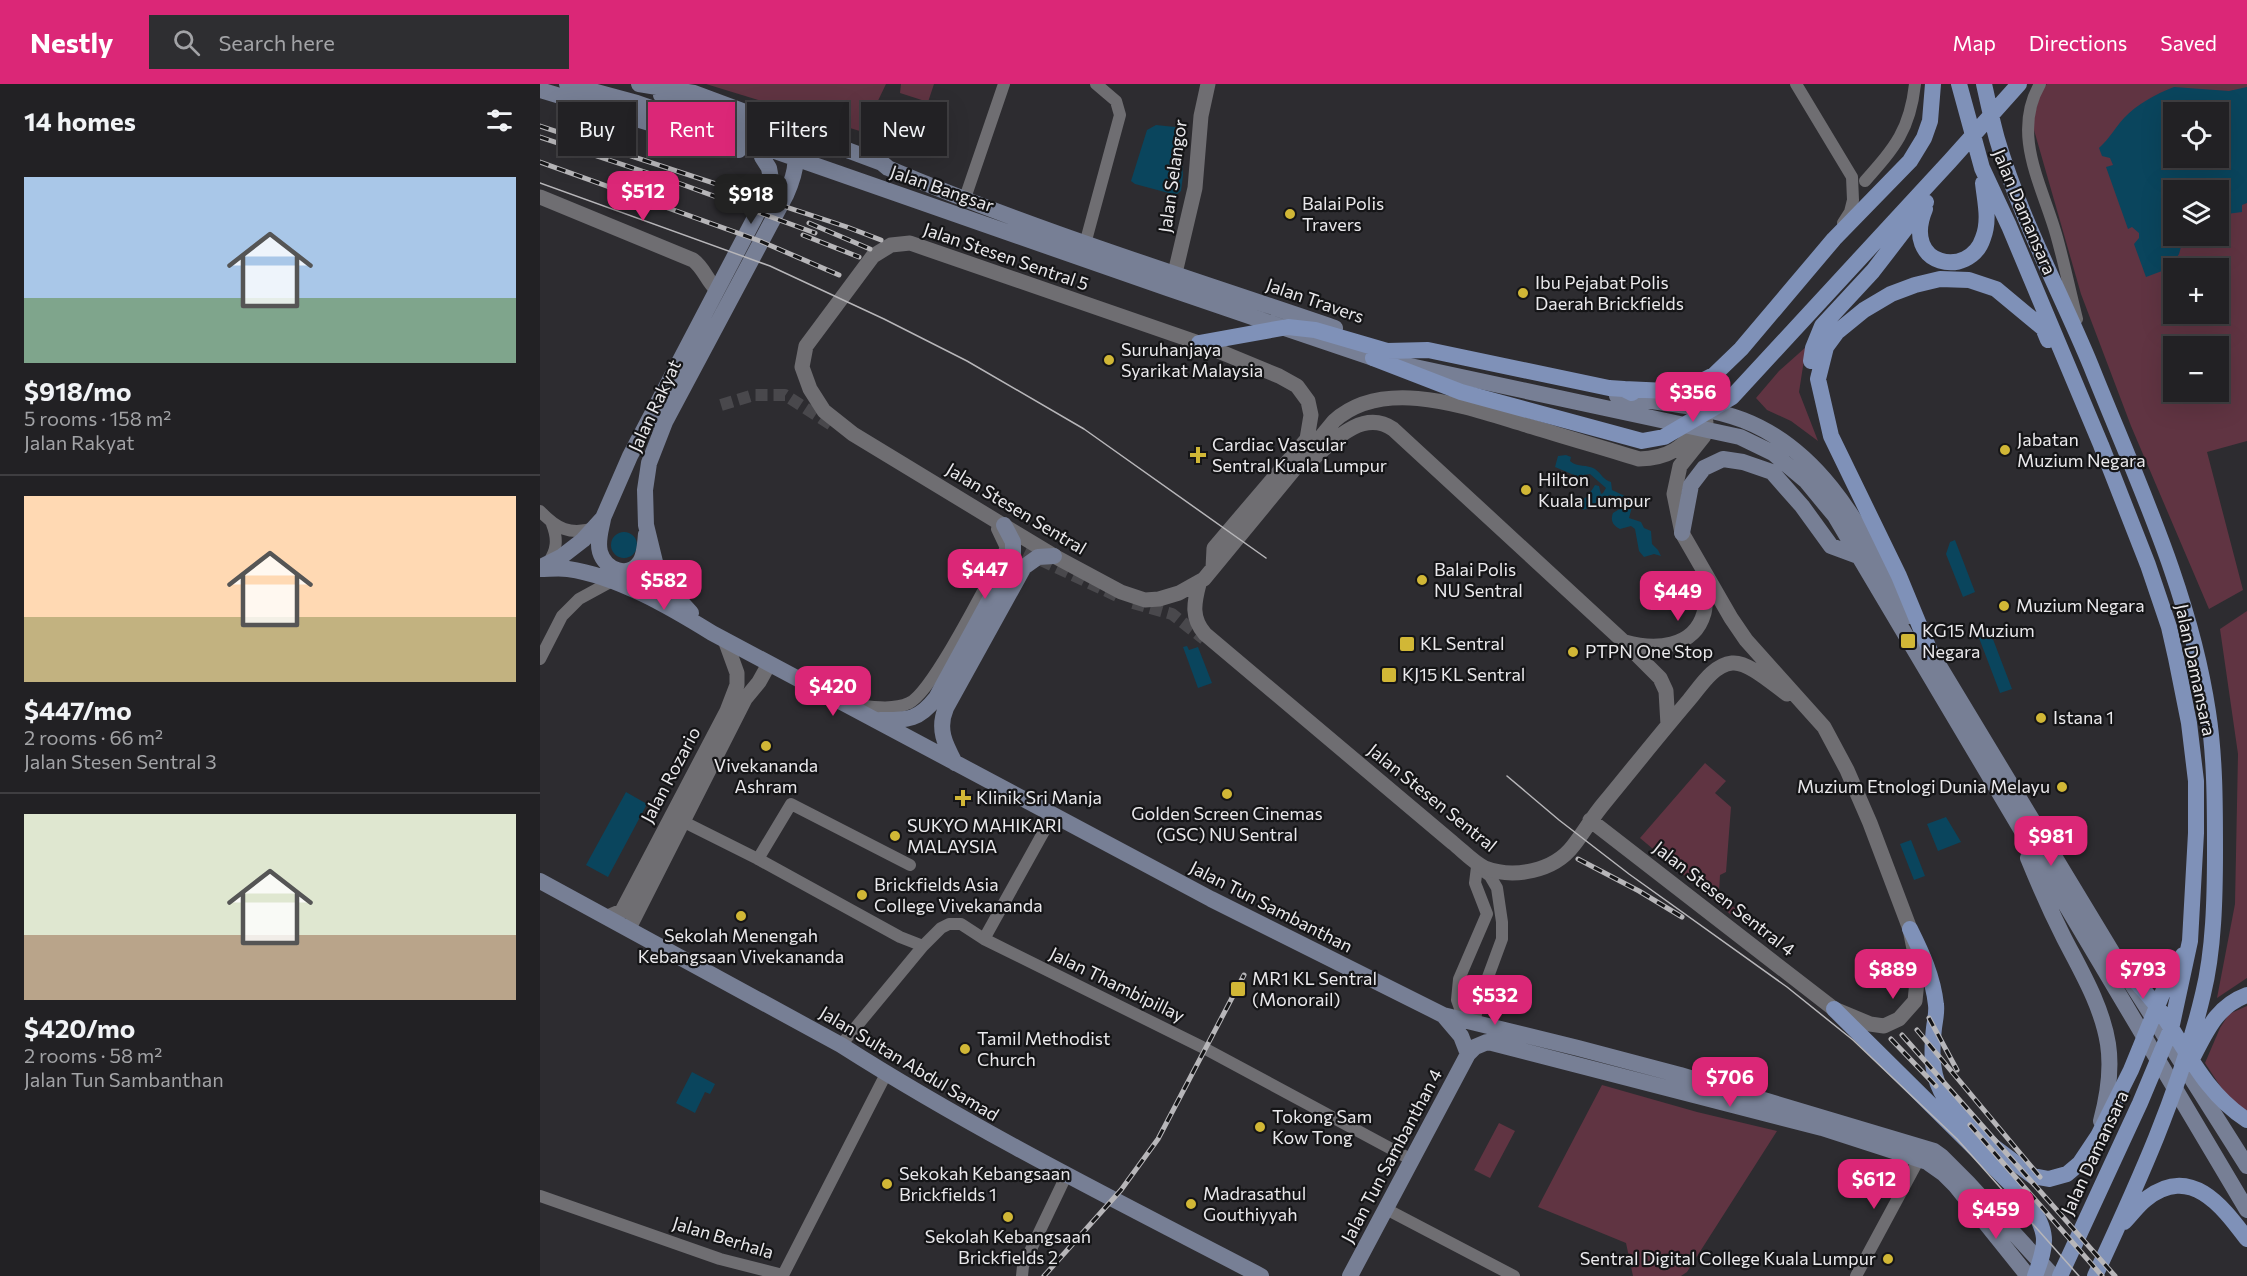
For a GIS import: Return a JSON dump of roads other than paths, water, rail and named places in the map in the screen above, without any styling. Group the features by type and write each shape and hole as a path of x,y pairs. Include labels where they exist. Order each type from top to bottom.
{"main road":[{"name":"Jalan Bangsar","path":"567,84 637,103 1167,288"},
{"path":"1199,343 1288,327 1315,330 1387,351 1428,350 1616,388 1667,392 1682,390 1706,380 1741,349 1834,239 1903,170 1916,152 1930,121 1933,84"},
{"name":"Jalan Damansara","path":"1959,84 1982,168 2009,226 2101,445 2161,603 2186,705 2196,781 2196,833 2190,941 2173,987 2171,1029 2090,1212 2040,1275"},
{"name":"Jalan Damansara","path":"1984,84 1997,139 2018,197 2085,352 2172,568 2204,687 2212,743 2215,826 2212,933 2204,991 2188,1050 2169,1103 2095,1276"},
{"name":"Jalan Bangsar","path":"643,85 694,93 844,148 882,163 888,168"},
{"path":"643,85 666,98 747,125"},
{"path":"1373,358 1461,393 1642,441 1664,437 1732,397 2016,88"},
{"path":"540,90 762,157 766,156"},
{"path":"779,190 788,156"},
{"path":"808,156 806,160 812,176"},
{"path":"839,156 880,170 888,168"},
{"path":"762,157 779,190"},
{"path":"1831,436 1815,412 1807,381 1813,348 1822,326 1873,271 1930,196 1950,161"},
{"name":"Jalan Travers","path":"888,168 964,201 1365,339 1481,370 1704,410 1742,429"},
{"path":"1930,196 1918,231 1921,244 1926,252 1944,262 1963,260 1971,256 1983,241 1986,230 1986,201 1982,168"},
{"path":"779,190 812,176 1104,275 1183,294"},
{"name":"Jalan Rakyat","path":"543,567 576,546 599,523 630,456 717,290 779,190"},
{"name":"Jalan Rakyat","path":"718,636 679,602 655,562 646,525 645,490 649,463 665,422 746,272 779,190"},
{"path":"1930,651 1899,576 1831,436 1818,379 1826,347 1837,332 1864,310 1892,294 1915,285 1940,279 1969,280 1996,289 2043,328 2074,398 2101,445"},
{"name":"Jalan Travers","path":"1167,288 1373,358 1742,429"},
{"path":"1365,339 1530,360 1561,369 1657,383 1670,383 1692,378 1721,368"},
{"path":"1616,388 1652,402"},
{"path":"1742,429 1806,481 1835,516 2247,1210"},
{"path":"1742,429 1790,447 1811,464 1835,491 2118,962 2247,1166"},
{"path":"1682,533 1691,485 1704,468 1723,459 1743,462 1772,472 1802,506 1831,546 1858,556"},
{"path":"617,486 632,483 645,490"},
{"path":"599,523 600,552 607,566 620,572 639,564 644,548 646,525"},
{"path":"955,763 941,731 942,718 958,671 1013,557 1013,542 1000,527"},
{"path":"876,720 913,719 926,711 958,671 1024,567 1046,556"},
{"name":"Jalan Tun Sambanthan","path":"543,567 565,569 612,581 673,609 718,636 1211,899 1443,1015 1680,1075 1934,1151 1968,1183 2040,1275"},
{"path":"2008,809 2045,900 2088,985 2100,1013 2108,1042 2110,1072 2098,1136"},
{"name":"Jalan Sultan Abdul Samad","path":"540,881 841,1045 1004,1143 1261,1276"},
{"path":"1910,929 1929,972 1936,1006 1931,1056 1937,1083 1946,1100 1994,1147 2033,1176 2049,1179 2067,1174 2080,1163 2098,1136 2173,987"},
{"path":"2118,962 2159,1009 2209,1088 2227,1107 2247,1120"},
{"path":"2169,1103 2212,1020 2227,1004 2247,995"},
{"path":"1834,1009 2028,1201 2042,1222 2045,1250 2040,1275"},
{"path":"1443,1015 1461,1036 1468,1054 1475,1047 1487,1042 1535,1053 1822,1128 1919,1159 1934,1166 1955,1185 2040,1275"},
{"name":"Jalan Tun Sambanthan 4","path":"1350,1276 1468,1054"},
{"path":"2116,1230 2146,1199 2168,1189 2183,1186 2197,1188 2217,1203 2247,1239"}],"street":[{"path":"964,201 1004,84"},
{"path":"1085,244 1120,115 1116,101 1096,84"},
{"name":"Jalan Selangor","path":"1175,273 1195,188 1201,116 1208,84"},
{"path":"1796,84 1852,177 1854,193 1850,212 1834,239"},
{"path":"1865,181 1899,140 1907,122 1915,84"},
{"path":"2040,84 2027,120 2030,158 2056,234 2085,352"},
{"path":"1852,177 1865,181 1887,178 1916,152"},
{"path":"540,197 693,260 700,265 708,281 717,290"},
{"name":"Jalan Stesen Sentral 5","path":"824,411 810,388 802,368 806,346 866,264 882,249 900,243 910,243 1199,343"},
{"path":"1199,343 1279,376 1297,386 1308,401 1311,415 1307,439 1214,548 1213,568"},
{"path":"1732,397 1724,411 1680,466 1674,494 1682,533 1746,639 1824,727 1847,770 1870,824 1910,929"},
{"name":"Jalan Stesen Sentral","path":"1732,397 1687,441 1667,456 1639,459 1504,418 1426,399 1370,401 1345,411 1304,458 1199,584 1194,601 1194,611 1198,627 1205,634 1478,866 1497,871 1521,872 1557,862 1572,848 1590,820 1668,725 1712,673 1722,666 1733,663 1744,664 1806,706"},
{"name":"Jalan Stesen Sentral","path":"824,411 853,434 1046,556 1121,592 1145,600 1167,597 1199,584"},
{"name":"Jalan Stesen Sentral","path":"1281,486 1301,473 1328,446 1350,429 1366,421 1385,424 1623,641 1660,678 1666,691 1668,725"},
{"path":"540,511 552,524 566,531 582,532 599,523"},
{"path":"543,567 556,546 552,524"},
{"path":"846,704 894,707 906,705 921,694 943,660 1006,548 1000,527"},
{"path":"1623,641 1654,647 1673,644 1684,639 1696,628 1704,614 1704,572"},
{"path":"540,658 562,616 579,599 612,581"},
{"name":"Jalan Rozario","path":"629,928 737,685 737,673 718,636"},
{"name":"Jalan Rozario","path":"608,917 622,911 745,699 770,664"},
{"path":"758,859 791,804 910,865"},
{"path":"984,939 1053,815"},
{"path":"676,818 758,859 900,937 922,946"},
{"name":"Jalan Stesen Sentral 4","path":"1590,820 1834,1009 1870,1024 1884,1026 1899,1019 1914,1001 1917,981 1916,959 1910,929"},
{"path":"1478,866 1490,876 1497,888 1503,933 1501,945 1470,1023 1457,999 1459,979 1487,914 1475,882 1478,866"},
{"name":"Jalan Thambipillay","path":"841,1045 922,946 941,928 949,924 961,924 984,939 1202,1047 1412,1160"},
{"name":"Jalan Berhala","path":"540,1196 720,1259 783,1275 886,1074"},
{"path":"1856,1276 1919,1159"},
{"path":"1022,1276 1023,1266 1032,1245 1065,1176"},
{"path":"1386,1209 1514,1276"}],"water":[{"path":"2174,87 2229,91 2247,87 2247,203 2242,205 2242,212 2229,214 2229,180 2163,180 2163,246 2181,246 2176,258 2163,258 2163,271 2146,277 2134,244 2139,238 2139,233 2132,227 2128,229 2106,167 2113,165 2110,158 2102,156 2099,148 2129,113 2147,100"},
{"path":"1156,125 1175,127 1179,132 1183,175 1181,191 1176,195 1131,181 1147,130"},
{"path":"1558,456 1571,457 1570,461 1573,463 1595,469 1611,482 1612,490 1629,498 1632,507 1629,518 1641,522 1644,528 1651,531 1652,544 1661,556 1654,554 1644,557 1639,551 1635,529 1631,526 1620,529 1614,524 1613,513 1626,505 1620,498 1610,495 1606,498 1607,503 1600,500 1585,509 1574,507 1574,502 1584,499 1595,485 1599,486 1601,494 1606,488 1590,474 1581,478 1555,467"},
{"path":"624,532 633,536 637,545 633,554 624,558 615,554 611,545 615,536"},
{"path":"1955,540 1975,592 1963,597 1946,554 1950,542"},
{"path":"1991,634 2012,689 2000,693 1979,638"},
{"path":"1187,646 1189,650 1198,647 1212,683 1198,688 1183,647"},
{"path":"626,792 647,804 608,877 586,865"},
{"path":"1946,817 1961,842 1938,851 1927,824"},
{"path":"1911,840 1925,876 1914,880 1900,844"},
{"path":"692,1072 715,1084 710,1094 705,1092 695,1113 676,1103"}],"tunnel":[{"path":"721,405 754,395 785,395 833,426"},
{"path":"1008,553 1018,549 1117,596"},
{"path":"1133,603 1172,614 1204,639"}],"tram line":[{"path":"540,183 770,266 967,361 1084,429 1266,558"},
{"path":"1507,776 1629,874 1787,987 1853,1040 1957,1139 2079,1276"}],"railway":[{"path":"540,126 881,240"},
{"path":"540,137 681,184 815,233"},
{"path":"540,162 760,241 839,275"},
{"path":"809,223 870,249"},
{"path":"803,235 859,257"},
{"path":"1578,859 1682,917"},
{"path":"1044,1276 1121,1190 1158,1139 1244,975"},
{"path":"1929,1018 1957,1070"},
{"path":"1917,1030 2040,1177"},
{"path":"1902,1035 2115,1276"},
{"path":"1891,1039 1936,1086"},
{"path":"1970,1125 2102,1276"}],"place":[{"name":"Balai Polis Travers","path":"1290,214"},
{"name":"Ibu Pejabat Polis Daerah Brickfields","path":"1523,293"},
{"name":"Suruhanjaya Syarikat Malaysia","path":"1109,360"},
{"name":"Jabatan Muzium Negara","path":"2005,450"},
{"name":"Cardiac Vascular Sentral Kuala Lumpur","path":"1198,455"},
{"name":"Hilton Kuala Lumpur","path":"1526,490"},
{"name":"Balai Polis NU Sentral","path":"1422,580"},
{"name":"Muzium Negara","path":"2004,606"},
{"name":"KG15 Muzium Negara","path":"1908,641"},
{"name":"KL Sentral","path":"1407,644"},
{"name":"PTPN One Stop","path":"1573,652"},
{"name":"KJ15 KL Sentral","path":"1389,675"},
{"name":"Istana 1","path":"2041,718"},
{"name":"Vivekananda Ashram","path":"766,746"},
{"name":"Muzium Etnologi Dunia Melayu","path":"2062,787"},
{"name":"Golden Screen Cinemas (GSC) NU Sentral","path":"1227,794"},
{"name":"Klinik Sri Manja","path":"963,798"},
{"name":"SUKYO MAHIKARI MALAYSIA","path":"895,836"},
{"name":"Brickfields Asia College Vivekananda","path":"862,895"},
{"name":"Sekolah Menengah Kebangsaan Vivekananda","path":"741,916"},
{"name":"MR1 KL Sentral (Monorail)","path":"1238,989"},
{"name":"Tamil Methodist Church","path":"965,1049"},
{"name":"Tokong Sam Kow Tong","path":"1260,1127"},
{"name":"Sekokah Kebangsaan Brickfields 1","path":"887,1184"},
{"name":"Madrasathul Gouthiyyah","path":"1191,1204"},
{"name":"Sekolah Kebangsaan Brickfields 2","path":"1008,1217"},
{"name":"Sentral Digital College Kuala Lumpur","path":"1888,1259"}]}
